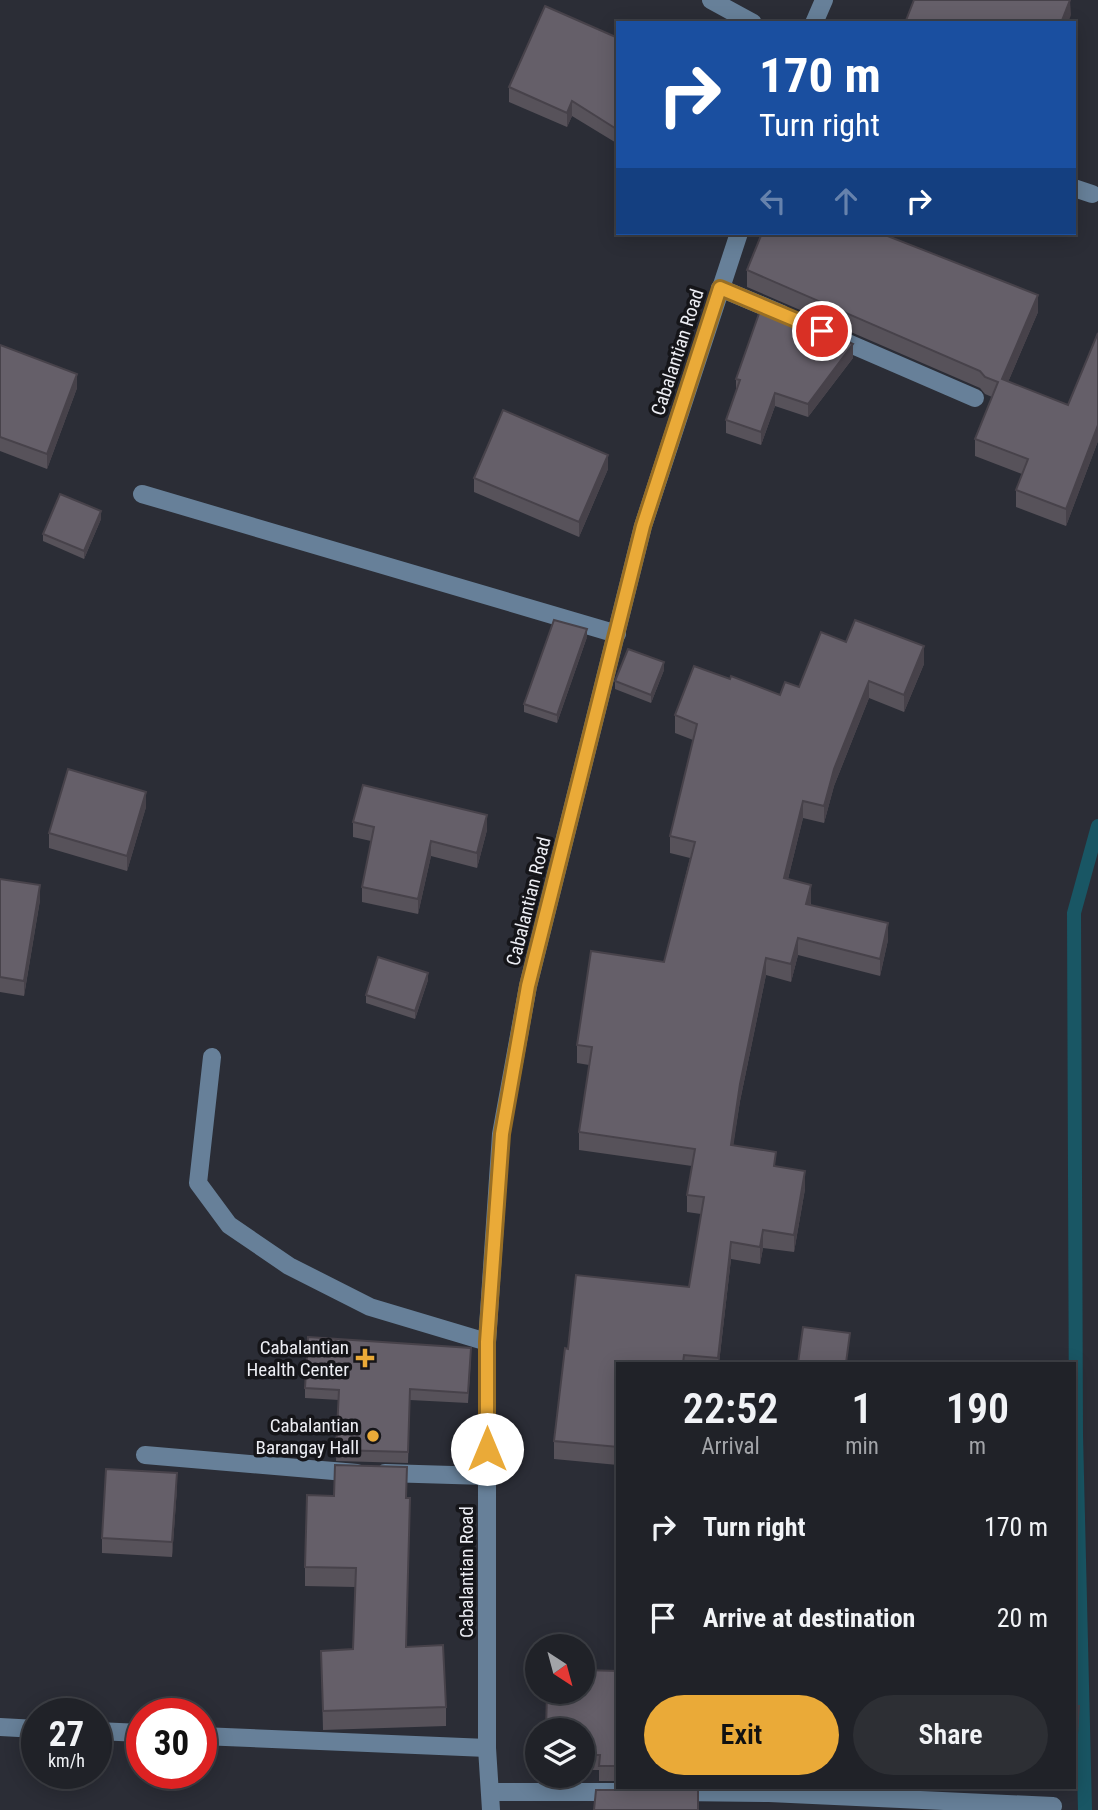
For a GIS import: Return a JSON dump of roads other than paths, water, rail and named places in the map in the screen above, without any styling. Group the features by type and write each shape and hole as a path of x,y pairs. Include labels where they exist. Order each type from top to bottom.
{"street":[{"path":"711,0 748,21"},
{"path":"815,21 824,0"},
{"path":"1076,189 1093,194"},
{"name":"Cabalantian Road","path":"490,1801 487,1748 487,1342 502,1134 528,986 643,526 738,235"},
{"path":"720,288 796,321"},
{"path":"822,331 975,397"},
{"path":"142,494 617,634"},
{"path":"212,1057 198,1183 229,1226 289,1266 370,1307 487,1342"},
{"path":"145,1455 333,1472 486,1476"},
{"path":"0,1727 21,1728"},
{"path":"217,1737 487,1748"},
{"path":"490,1801 651,1792 769,1793 1053,1806"}],"waterway":[{"path":"1076,1362 1074,913 1098,826"},
{"path":"1076,1435 1085,1810"}],"place":[{"name":"Cabalantian Health Center","path":"365,1358"},
{"name":"Cabalantian Barangay Hall","path":"373,1436"}]}
